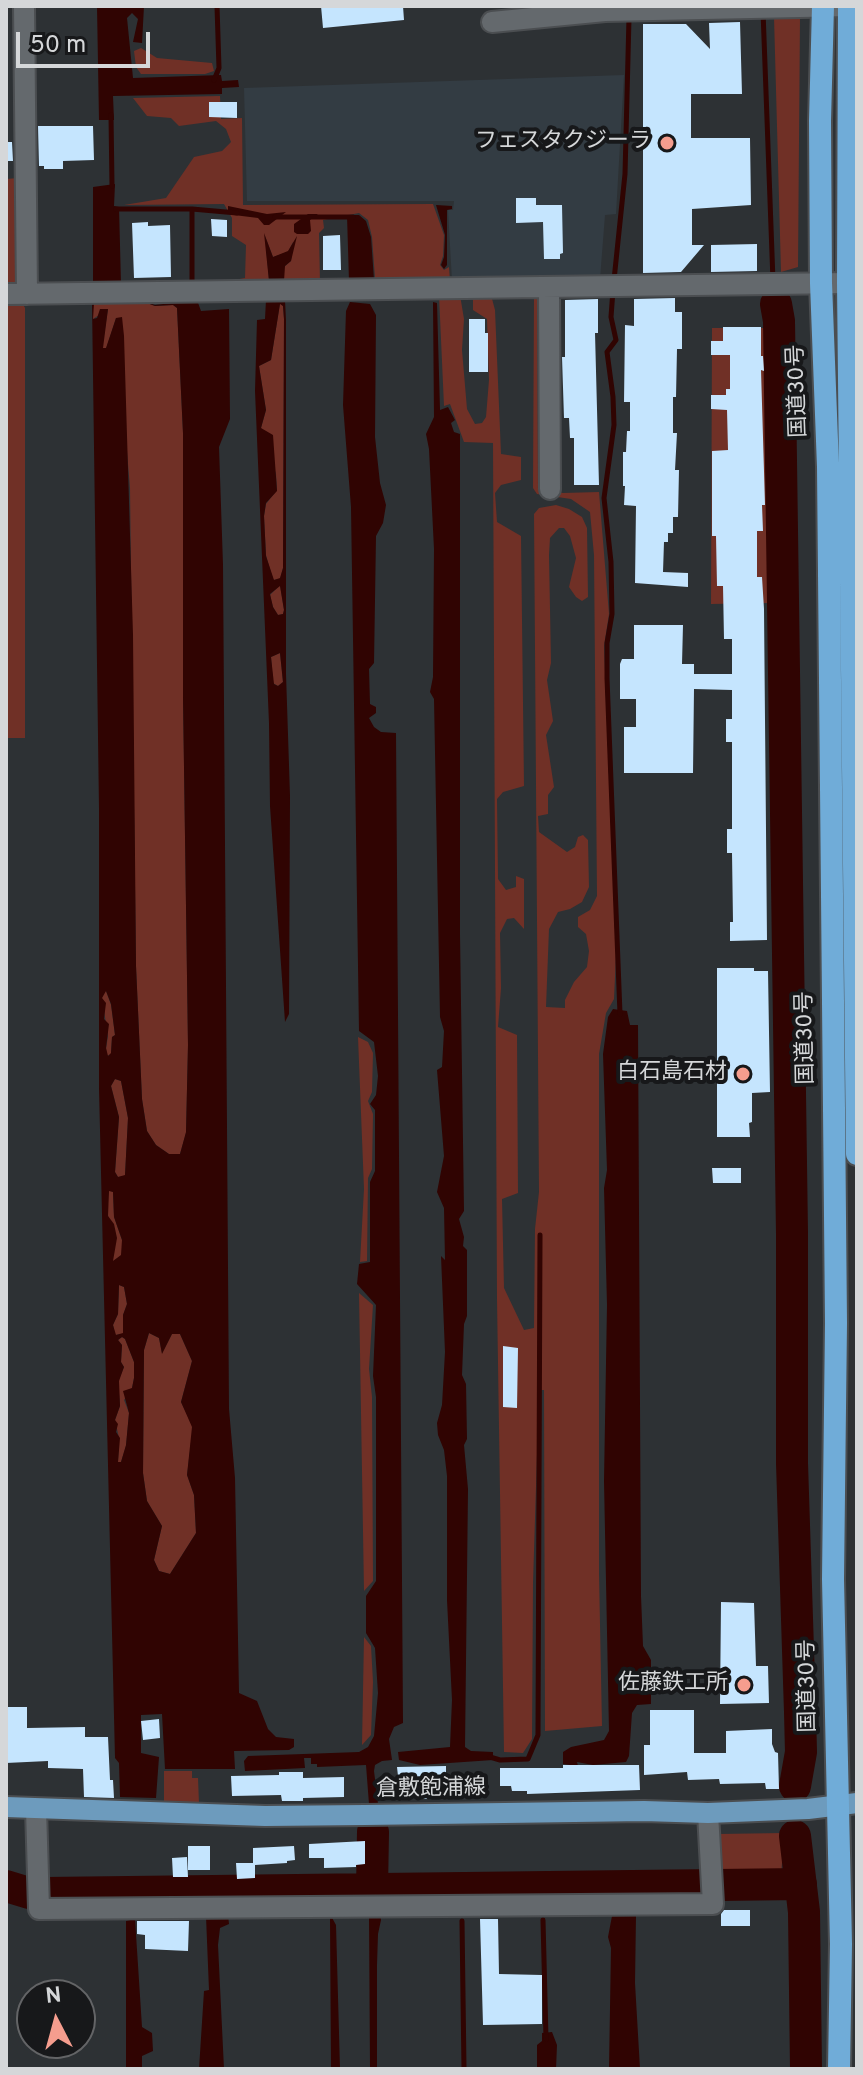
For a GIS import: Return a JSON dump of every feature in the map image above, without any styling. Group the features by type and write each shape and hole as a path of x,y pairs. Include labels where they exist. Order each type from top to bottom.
{"highway":[{"name":"国道30号","path":"823,6 821,283 828,499 836,1323 833,1579 847,1804 839,2069"},
{"path":"849,6 848,283 857,1154"}],"main road":[{"name":"倉敷飽浦線","path":"6,1807 265,1816 644,1811 708,1813 847,1804"}],"street":[{"path":"24,6 27,294"},
{"path":"492,22 605,11 849,6"},
{"path":"6,294 848,283"},
{"path":"549,287 550,489"},
{"path":"36,1809 39,1909 713,1904 708,1813"}],"shaded area":[{"path":"97,6 144,6 142,43 133,42 138,19 132,13 127,18 133,78 221,75 222,81 238,80 239,87 222,88 222,94 113,96 114,120 99,120"},
{"path":"774,17 800,17 798,267 781,272"},
{"path":"141,48 157,58 212,63 214,71 205,74 141,74 136,67 134,51"},
{"path":"624,75 616,214 605,215 600,279 452,281 448,210 453,210 454,201 247,201 244,88"},
{"path":"220,96 221,119 242,118 243,205 433,204 444,235 440,265 444,270 449,267 450,281 390,282 375,278 368,220 359,213 323,220 324,228 319,233 320,283 234,287 234,280 245,278 246,245 232,236 232,218 224,204 124,205 166,198 194,157 222,151 231,142 226,129 216,121 179,126 171,118 147,116 133,98","holes":["265,236 273,257 288,252 293,242 291,261 269,280"]},
{"path":"18,178 19,284 6,287 6,179"},
{"path":"115,184 114,206 119,207 121,284 93,284 93,187"},
{"path":"436,205 452,206 447,210 447,265 444,269 441,265 445,235"},
{"path":"228,206 267,214 286,212 269,225 264,225 258,218 234,215"},
{"path":"308,214 318,214 310,220 311,231 297,234 294,224"},
{"path":"347,215 359,215 366,221 371,237 374,280 349,281"},
{"path":"264,233 273,257 288,251 297,236 291,261 285,266 284,281 269,281"},
{"path":"473,294 537,294 538,489 563,493 599,492 609,614 604,646 616,955 614,999 606,1013 599,1054 602,1726 545,1731 544,1390 539,1390 532,1739 523,1753 504,1752 497,1299 493,443 464,442 450,404 444,406 439,295 460,295 464,319 462,350 467,409 475,424 482,423 486,417 489,380 487,319 473,310","holes":["491,295 534,295 533,488 537,494 571,499 590,512 594,555 597,896 590,910 578,917 578,927 586,934 589,951 587,967 574,982 565,1000 565,1008 546,1007 549,929 558,912 582,902 589,887 588,840 583,835 578,837 575,847 567,852 539,832 538,816 548,814 548,795 554,787 546,735 553,721 547,680 551,663 549,555 550,538 559,528 564,528 570,536 576,558 569,587 582,601 588,597 587,528 582,517 556,505 539,508 534,514 539,1192 535,1229 534,1328 524,1330 504,1288 502,1199 518,1193 517,1035 498,1027 500,933 507,919 514,918 524,929 524,879 516,876 516,887 506,890 498,879 497,799 503,792 524,786 521,536 497,522 495,493 501,485 521,480 521,457 501,454 495,310"]},
{"path":"197,300 201,311 229,309 230,419 219,447 223,565 229,1409 235,1478 239,1693 257,1701 268,1729 276,1737 294,1739 294,1747 289,1750 234,1751 235,1769 165,1769 162,1714 141,1715 141,1753 159,1757 156,1798 120,1797 119,1763 115,1758 99,1088 99,808 92,302 147,302 155,305","holes":["94,303 147,303 177,308 183,433 188,1045 186,1132 180,1154 169,1154 156,1145 147,1131 142,1099 136,966 133,635 124,336 122,317 116,318 106,348 103,348 108,309 100,309 97,318 93,319","106,991 115,1035 108,1056 109,1024 104,1019 106,1003 102,998","115,1079 121,1081 128,1118 125,1175 118,1177 115,1172 119,1117 111,1086","109,1191 113,1192 114,1217 122,1240 121,1255 113,1261 117,1238 114,1224 108,1216","119,1285 124,1287 127,1304 123,1315 123,1333 116,1335 113,1325 118,1314","149,1333 159,1338 162,1354 172,1334 180,1334 192,1361 181,1402 192,1427 187,1475 194,1495 196,1533 170,1574 159,1571 154,1560 162,1526 147,1501 143,1473 144,1350","122,1337 134,1362 134,1378 132,1388 123,1391 129,1413 126,1445 121,1462 118,1462 120,1438 115,1420 120,1406 119,1381 124,1367 121,1362 122,1345 118,1340"]},
{"path":"266,300 285,300 286,674 290,796 289,1014 285,1022 270,806 255,391 257,320 265,319","holes":["280,304 284,319 283,568 280,578 274,580 266,556 264,516 266,503 277,491 273,435 261,428 266,410 259,366 271,360","280,586 283,614 278,615 270,594","280,653 283,682 278,686 274,684 271,657"]},
{"path":"6,301 22,302 25,308 25,738 6,738"},
{"path":"350,302 370,304 376,315 375,437 380,483 386,505 383,523 376,536 374,663 369,669 370,704 376,707 376,713 369,718 381,732 396,733 403,1723 394,1727 389,1739 392,1760 375,1765 378,1804 369,1804 366,1765 317,1767 317,1764 311,1764 311,1758 304,1758 305,1768 245,1771 244,1761 248,1756 359,1752 368,1747 374,1736 378,1693 375,1648 366,1633 366,1596 376,1581 376,1397 373,1376 376,1305 357,1284 359,1264 370,1262 370,1182 375,1171 375,1110 370,1104 376,1095 378,1076 374,1042 359,1031 351,507 343,405 346,311"},
{"path":"433,302 437,303 440,410 448,407 455,420 451,423 454,432 460,434 460,935 464,1211 459,1219 463,1246 467,1250 467,1316 462,1375 466,1384 467,1439 464,1445 468,1489 465,1747 471,1751 493,1752 493,1760 420,1765 399,1760 398,1752 450,1747 452,1700 447,1600 447,1476 437,1423 442,1405 445,1352 441,1256 445,1260 444,1208 437,1192 444,1156 437,1070 442,1067 444,1031 440,1017 434,699 430,692 433,677 434,549 426,434 434,417"},
{"path":"93,303 147,303 177,308 183,433 188,1045 186,1133 180,1154 169,1154 156,1145 147,1131 142,1099 136,966 130,488 116,318 106,349 102,348 108,309 93,319"},
{"path":"280,303 284,319 283,568 280,579 273,580 266,555 264,516 266,504 277,490 276,474 261,428 266,410 259,366 271,360"},
{"path":"712,328 766,328 768,603 711,604"},
{"path":"280,585 284,610 283,614 278,615 270,595"},
{"path":"280,653 283,682 278,686 273,683 271,657"},
{"path":"106,991 115,1035 112,1037 111,1054 107,1056 108,1036 102,998"},
{"path":"613,1009 627,1011 630,1025 638,1025 641,1596 643,1646 651,1660 651,1704 637,1705 632,1713 626,1762 593,1765 577,1762 578,1766 563,1764 563,1752 571,1747 604,1740 609,1731 604,1481 607,1305 604,1188 607,1170 603,1054 608,1017"},
{"path":"358,1037 368,1042 373,1053 372,1092 368,1101 373,1114 367,1261 360,1262 364,1189"},
{"path":"115,1079 121,1081 128,1118 125,1176 118,1177 115,1172 119,1117 111,1086"},
{"path":"109,1190 113,1192 114,1217 122,1240 122,1255 112,1262 107,1202"},
{"path":"119,1285 124,1287 127,1304 123,1315 123,1334 115,1335 113,1325 118,1314"},
{"path":"359,1293 373,1305 369,1369 372,1397 373,1581 364,1591"},
{"path":"149,1333 159,1338 162,1353 172,1334 180,1334 192,1361 181,1402 193,1427 187,1475 194,1495 196,1533 170,1574 159,1571 154,1560 162,1526 147,1501 143,1473 144,1350"},
{"path":"122,1337 134,1362 134,1378 124,1400 129,1413 126,1446 121,1462 118,1462 119,1438 115,1420 120,1406 118,1381 124,1367 121,1362 122,1345 118,1340"},
{"path":"364,1637 371,1646 373,1682 371,1735 362,1745"},
{"path":"164,1771 192,1771 192,1778 198,1778 199,1803 164,1802"},
{"path":"784,1833 781,1877 718,1877 718,1834"},
{"path":"369,1913 380,1913 381,1920 377,1965 377,2069 370,2069"},
{"path":"330,1914 336,1925 340,2069 331,2069"},
{"path":"228,1915 229,1924 220,1928 218,1945 224,2069 199,2069 204,1991 209,1990 206,1916"},
{"path":"636,1915 635,1983 640,2069 609,2069 611,1948 608,1937 612,1916"},
{"path":"135,1919 142,2027 152,2033 153,2051 142,2056 142,2069 126,2069 126,1921"},
{"path":"552,2032 557,2045 556,2069 537,2069 537,2045 542,2041 542,2033"}],"building":[{"path":"321,6 403,6 404,20 323,28"},
{"path":"740,22 742,94 691,94 691,138 750,138 751,205 692,209 692,245 704,245 681,272 643,273 643,24 686,24 710,49 709,23"},
{"path":"209,102 237,102 237,118 209,117"},
{"path":"38,126 93,126 94,160 63,161 63,169 39,166"},
{"path":"6,142 12,142 13,161 6,161"},
{"path":"516,198 536,198 536,205 562,205 563,253 560,259 544,259 543,222 516,223"},
{"path":"211,219 227,220 227,237 212,236"},
{"path":"148,222 148,226 170,225 171,277 134,278 132,223"},
{"path":"340,235 341,270 323,270 323,236"},
{"path":"757,244 757,271 711,272 711,245"},
{"path":"675,298 675,312 682,312 682,349 677,349 676,397 673,397 673,433 677,433 675,470 679,470 678,517 673,517 673,533 668,533 668,542 664,542 663,572 688,573 688,587 635,583 636,506 624,505 623,486 623,452 626,452 627,431 630,431 630,402 624,402 625,325 634,326 634,299"},
{"path":"598,299 598,333 595,333 599,485 574,485 574,438 570,438 569,418 564,418 562,357 565,357 565,300"},
{"path":"469,319 485,319 488,372 469,372"},
{"path":"723,327 761,327 765,505 762,505 763,531 757,531 757,577 762,577 764,609 767,940 730,941 730,922 733,922 732,853 727,853 727,829 732,829 732,742 726,742 726,719 732,719 732,690 694,689 693,773 624,773 624,727 636,727 636,699 620,699 620,664 622,659 634,659 634,625 683,625 682,664 694,664 694,674 732,674 732,639 724,639 723,586 717,586 716,536 712,536 712,451 728,450 727,410 711,409 711,395 726,395 726,389 730,389 730,355 711,355 711,341 723,341"},
{"path":"717,968 768,971 770,1092 752,1093 750,1137 717,1137"},
{"path":"712,1168 741,1168 741,1183 713,1183"},
{"path":"503,1346 518,1348 517,1408 503,1407"},
{"path":"721,1602 754,1603 756,1666 768,1666 769,1703 720,1704"},
{"path":"6,1707 27,1707 27,1728 85,1727 85,1737 108,1737 114,1798 84,1797 83,1769 48,1768 48,1761 6,1763"},
{"path":"650,1710 694,1710 694,1753 726,1753 726,1731 772,1729 772,1744 778,1753 779,1789 766,1789 765,1783 720,1784 719,1779 688,1780 687,1772 644,1775 644,1745 650,1745"},
{"path":"159,1719 160,1738 143,1740 141,1721"},
{"path":"563,1765 639,1765 640,1790 527,1794 527,1791 512,1791 511,1786 500,1786 500,1768 563,1768"},
{"path":"446,1766 446,1795 442,1795 442,1799 420,1799 420,1794 400,1794 397,1767"},
{"path":"279,1772 303,1772 303,1778 344,1777 344,1797 282,1801 281,1795 232,1796 231,1776 279,1775"},
{"path":"365,1841 365,1864 356,1867 324,1868 324,1858 309,1858 309,1844"},
{"path":"188,1846 210,1846 210,1870 188,1870"},
{"path":"294,1846 295,1860 255,1865 255,1878 237,1879 236,1863 253,1863 253,1848"},
{"path":"187,1857 188,1877 173,1877 172,1858"},
{"path":"724,1910 750,1910 750,1926 721,1926"},
{"path":"480,1919 498,1919 499,1974 542,1975 542,2024 483,2025"},
{"path":"137,1921 189,1921 188,1951 145,1949 145,1935 137,1934"}],"waterway":[{"path":"214,80 219,68 217,6"},
{"path":"763,11 773,281"},
{"path":"614,280 625,174 629,18"},
{"path":"111,115 112,186"},
{"path":"116,209 192,209 237,213"},
{"path":"192,209 192,284"},
{"path":"275,217 353,217"},
{"path":"613,290 611,317 616,340 607,352 614,425 604,498 611,562 612,614 607,643 607,678 620,1014"},
{"path":"775,291 776,304"},
{"path":"776,304 779,321 792,1234 792,1463 801,1752 795,1786"},
{"path":"490,1757 500,1760 528,1759 538,1735 540,1235"},
{"path":"800,1712 811,1712"},
{"path":"372,1889 373,1832"},
{"path":"795,1836 804,1912 806,2069"},
{"path":"6,1886 29,1893 45,1893 801,1884"},
{"path":"624,1887 624,1893"},
{"path":"462,1888 463,1894"},
{"path":"543,1888 543,1894"},
{"path":"375,1889 375,1894"},
{"path":"332,1890 332,1895"},
{"path":"209,1891 209,1898"},
{"path":"543,1920 546,2039"},
{"path":"462,1921 464,2069"}],"place":[{"name":"フェスタクジーラ","path":"667,143"},
{"name":"白石島石材","path":"743,1074"},
{"name":"佐藤鉄工所","path":"744,1685"}]}
